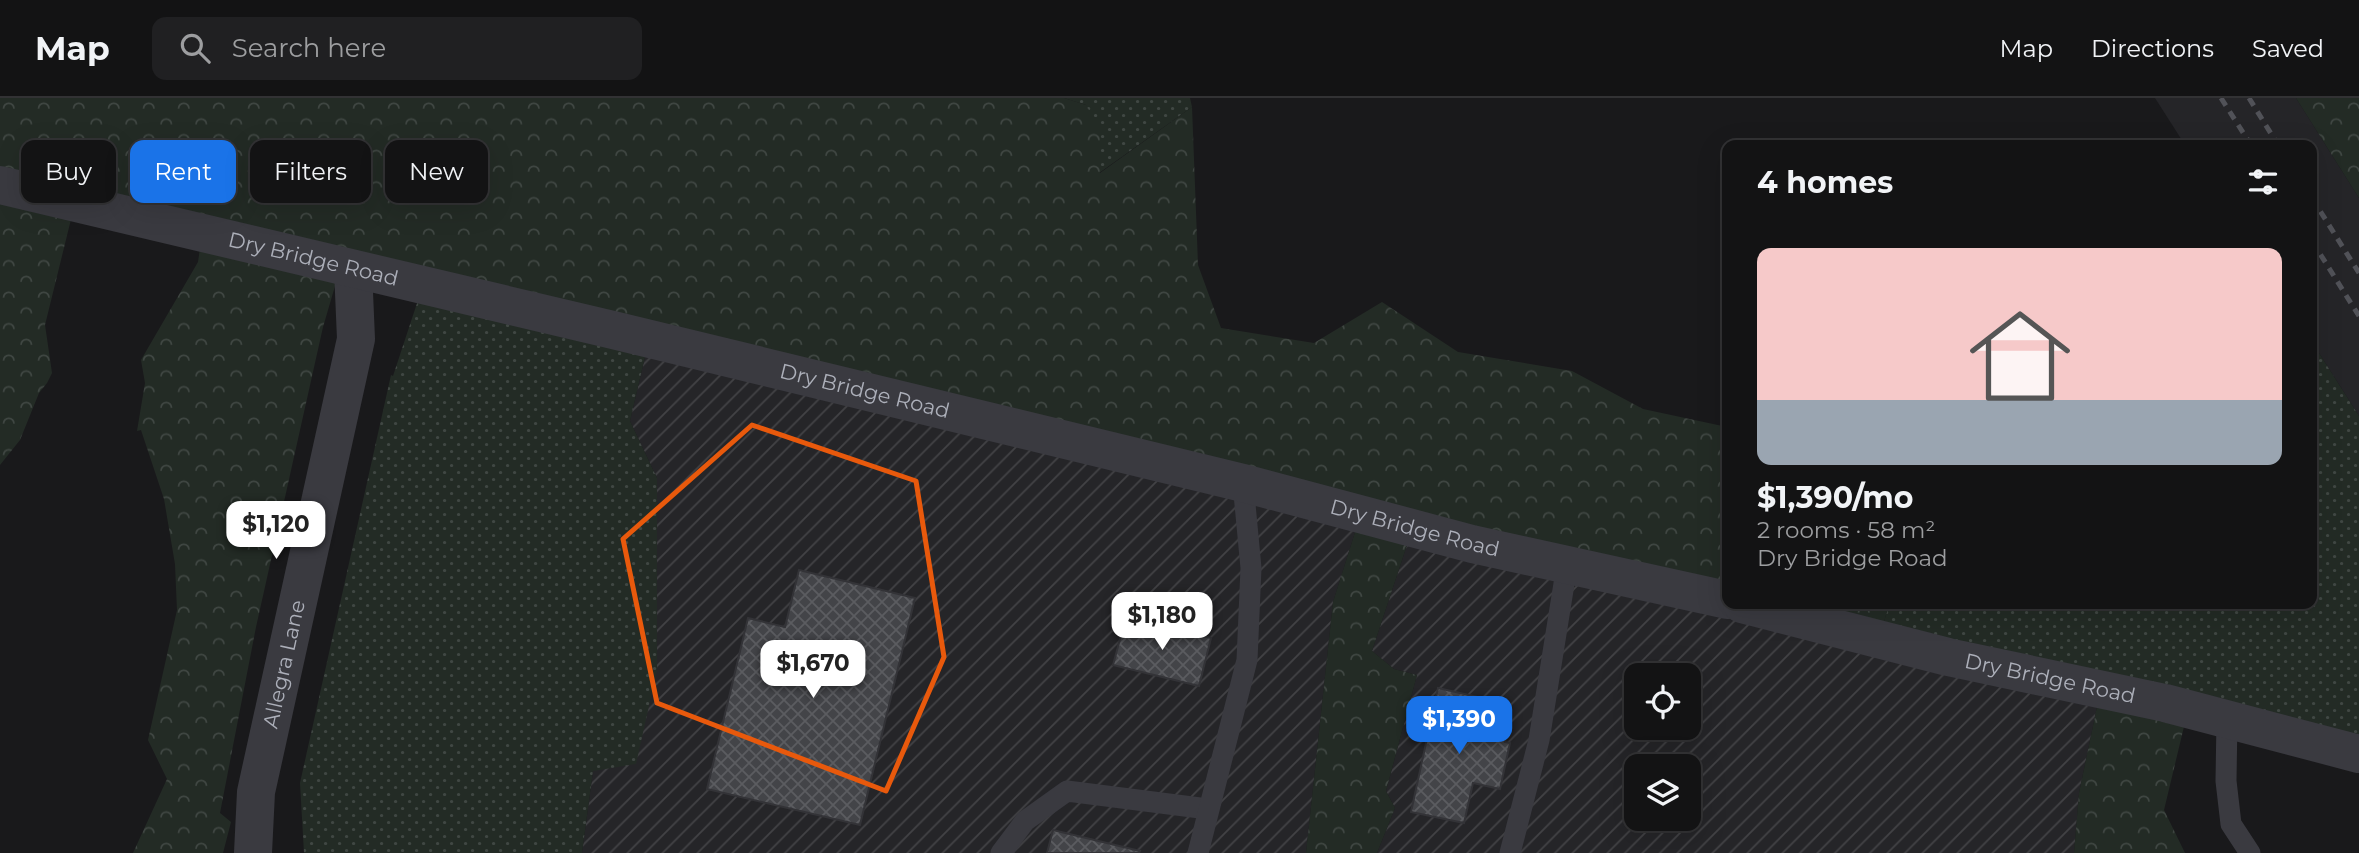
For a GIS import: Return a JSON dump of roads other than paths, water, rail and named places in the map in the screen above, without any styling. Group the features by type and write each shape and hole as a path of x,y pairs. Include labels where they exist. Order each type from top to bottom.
{"street":[{"name":"Dry Bridge Road","path":"0,185 1243,483 1472,544 1722,599"},
{"name":"Allegra Lane","path":"253,853 256,792 356,339 353,269"},
{"name":"Dry Bridge Road","path":"1761,609 1948,657 2165,703 2359,754"}],"lane":[{"path":"1198,853 1247,660 1251,568 1243,483"},
{"path":"1510,853 1539,740 1567,565"},
{"path":"2227,719 2226,781 2231,824 2250,853"},
{"path":"1001,853 1025,821 1067,791 1208,809"}],"railway":[{"path":"2221,98 2248,140"},
{"path":"2249,98 2275,140"},
{"path":"2317,206 2359,273"},
{"path":"2317,249 2359,316"}]}
